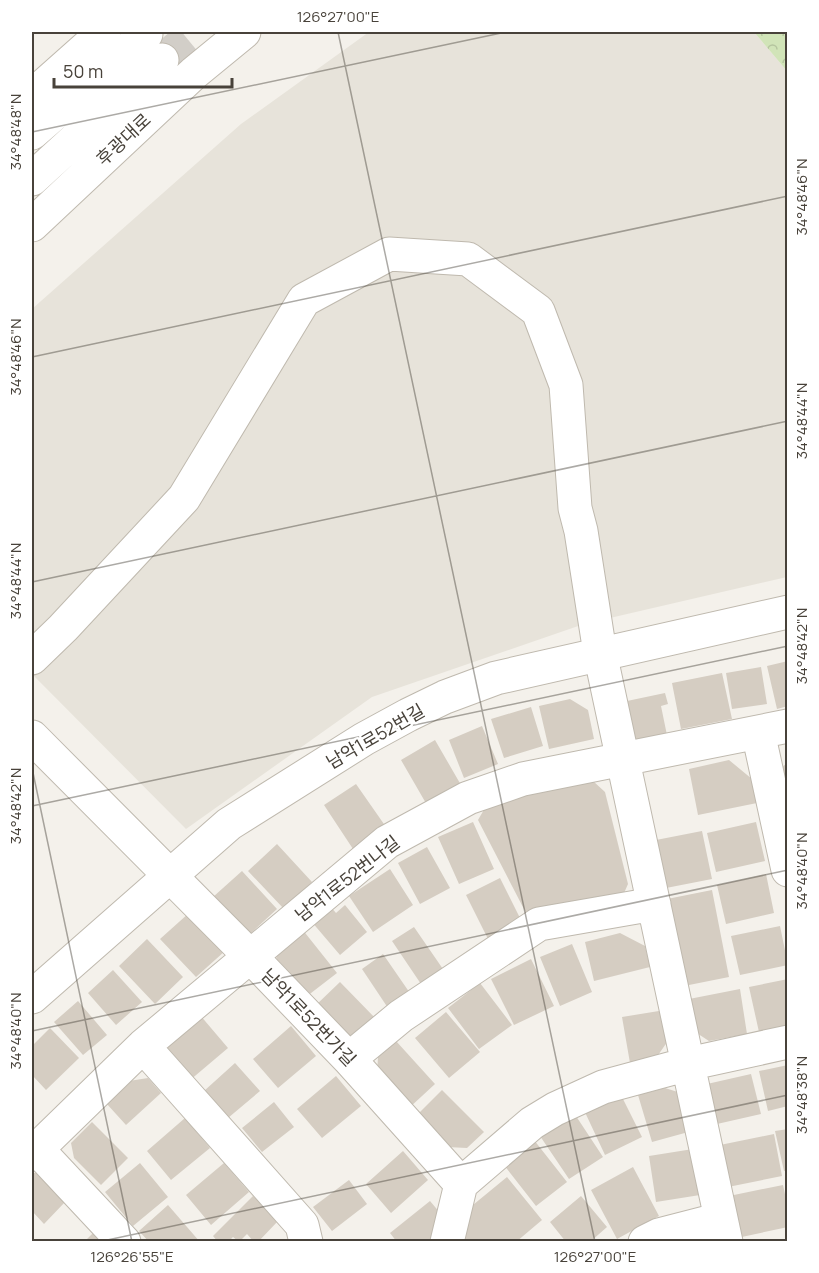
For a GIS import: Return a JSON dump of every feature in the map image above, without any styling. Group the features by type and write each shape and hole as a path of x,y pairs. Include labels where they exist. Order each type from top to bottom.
{"street":[{"path":"32,96 104,32"},
{"name":"후광대로","path":"32,225 194,73 244,32"},
{"name":"후광대로","path":"32,133 154,47 32,179"},
{"path":"32,658 63,628 184,498 304,300 389,254 468,259 538,311 566,384 575,508 581,531 600,653 724,1230 659,1235 645,1242"},
{"name":"남악1로52번길","path":"32,998 229,824 364,739 408,715 445,697 495,678 788,612"},
{"path":"773,729 788,870"},
{"name":"남악1로52번나길","path":"250,956 387,842 468,798 523,779 773,729"},
{"path":"32,737 250,956"},
{"path":"349,1059 401,1016 539,924 654,904"},
{"name":"남악1로52번가길","path":"34,1151 143,1046 250,956 349,1059 461,1184"},
{"path":"447,1242 461,1184 532,1123 555,1108 603,1087 688,1064 788,1042"},
{"path":"143,1046 302,1225 306,1242"},
{"path":"34,1151 124,1242"}],"shaded area":[{"path":"369,32 754,32 787,71 787,577 584,624 372,697 186,829 32,674 32,309 241,124"}],"green space":[{"path":"754,32 787,32 787,71"}],"building":[{"path":"788,661 788,706 777,709 767,666"},
{"path":"761,667 767,704 732,709 726,673"},
{"path":"722,673 732,719 681,729 672,683"},
{"path":"665,693 668,704 661,706 669,745 636,744 627,701"},
{"path":"570,699 588,710 594,739 549,749 539,706"},
{"path":"531,707 543,746 504,758 491,719"},
{"path":"482,726 498,764 464,778 449,740"},
{"path":"435,740 461,785 427,805 401,760"},
{"path":"729,760 752,779 757,803 698,815 689,769"},
{"path":"788,762 788,800 779,770"},
{"path":"593,781 605,792 628,884 621,900 526,913 478,820 489,801"},
{"path":"356,784 386,827 353,849 324,805"},
{"path":"473,822 494,869 459,884 438,837"},
{"path":"756,822 765,861 716,872 707,833"},
{"path":"702,831 712,879 666,888 656,840"},
{"path":"277,844 312,882 284,909 248,871"},
{"path":"427,847 450,888 420,904 398,863"},
{"path":"390,869 413,905 373,932 349,896"},
{"path":"242,871 277,909 249,935 213,897"},
{"path":"766,874 774,913 726,924 717,885"},
{"path":"500,878 524,926 490,943 466,895"},
{"path":"712,890 729,977 684,986 667,899"},
{"path":"345,905 367,932 340,955 311,921 330,906 336,913"},
{"path":"189,913 225,951 196,977 160,939"},
{"path":"780,926 788,965 740,975 731,936"},
{"path":"414,927 445,972 423,987 392,941"},
{"path":"302,929 337,973 302,1000 276,966 277,948"},
{"path":"620,933 645,946 650,967 594,981 585,942"},
{"path":"147,939 183,977 155,1004 119,966"},
{"path":"572,944 592,992 560,1006 540,957"},
{"path":"383,954 414,999 392,1014 362,969"},
{"path":"531,959 554,1006 514,1025 491,979"},
{"path":"113,970 142,1002 116,1025 88,993"},
{"path":"788,979 788,1026 759,1032 749,987"},
{"path":"340,982 378,1021 365,1035 347,1038 315,1006"},
{"path":"480,983 512,1025 479,1049 448,1008"},
{"path":"740,989 747,1034 709,1041 689,1028 684,1000"},
{"path":"78,1001 107,1035 83,1055 54,1022"},
{"path":"194,1008 228,1048 189,1081 167,1055 169,1030"},
{"path":"665,1010 670,1038 656,1058 630,1063 622,1017"},
{"path":"446,1012 480,1052 449,1078 415,1038"},
{"path":"291,1026 316,1056 278,1088 253,1059"},
{"path":"50,1028 79,1058 46,1090 32,1075 32,1046"},
{"path":"396,1041 435,1084 409,1108 377,1073 378,1057"},
{"path":"235,1063 260,1091 228,1118 204,1091"},
{"path":"788,1065 788,1106 768,1111 759,1071"},
{"path":"751,1074 761,1114 717,1124 707,1084"},
{"path":"336,1076 361,1106 322,1138 297,1109"},
{"path":"148,1078 161,1093 126,1125 106,1103 129,1081"},
{"path":"665,1088 681,1093 692,1131 652,1142 638,1095"},
{"path":"442,1090 484,1132 467,1148 447,1147 416,1116"},
{"path":"619,1091 642,1137 605,1155 583,1108"},
{"path":"274,1102 294,1127 262,1152 242,1128"},
{"path":"574,1113 603,1157 569,1179 540,1136"},
{"path":"185,1118 210,1148 171,1180 147,1151"},
{"path":"92,1122 128,1158 101,1185 74,1158 71,1143"},
{"path":"788,1129 788,1170 784,1171 775,1131"},
{"path":"774,1134 782,1176 728,1187 720,1145"},
{"path":"534,1140 567,1182 536,1206 504,1165"},
{"path":"693,1149 700,1195 656,1202 649,1156"},
{"path":"403,1151 428,1180 391,1213 366,1184"},
{"path":"140,1163 168,1197 133,1226 105,1192"},
{"path":"224,1163 249,1192 211,1225 186,1195"},
{"path":"633,1167 659,1216 617,1239 591,1190"},
{"path":"32,1173 36,1173 65,1202 44,1224 32,1211"},
{"path":"507,1177 542,1220 516,1242 461,1242 462,1214"},
{"path":"349,1180 367,1204 332,1231 313,1207"},
{"path":"783,1185 788,1208 788,1227 737,1238 729,1196"},
{"path":"253,1196 278,1221 258,1242 254,1242 247,1234 239,1242 233,1237 228,1242 218,1242 213,1236"},
{"path":"581,1196 607,1227 590,1242 566,1242 550,1222"},
{"path":"430,1201 441,1214 434,1242 397,1242 390,1233"},
{"path":"168,1205 200,1242 149,1242 139,1231"},
{"path":"95,1231 105,1242 84,1242"}],"tunnel":[{"path":"162,60 196,32"}]}
